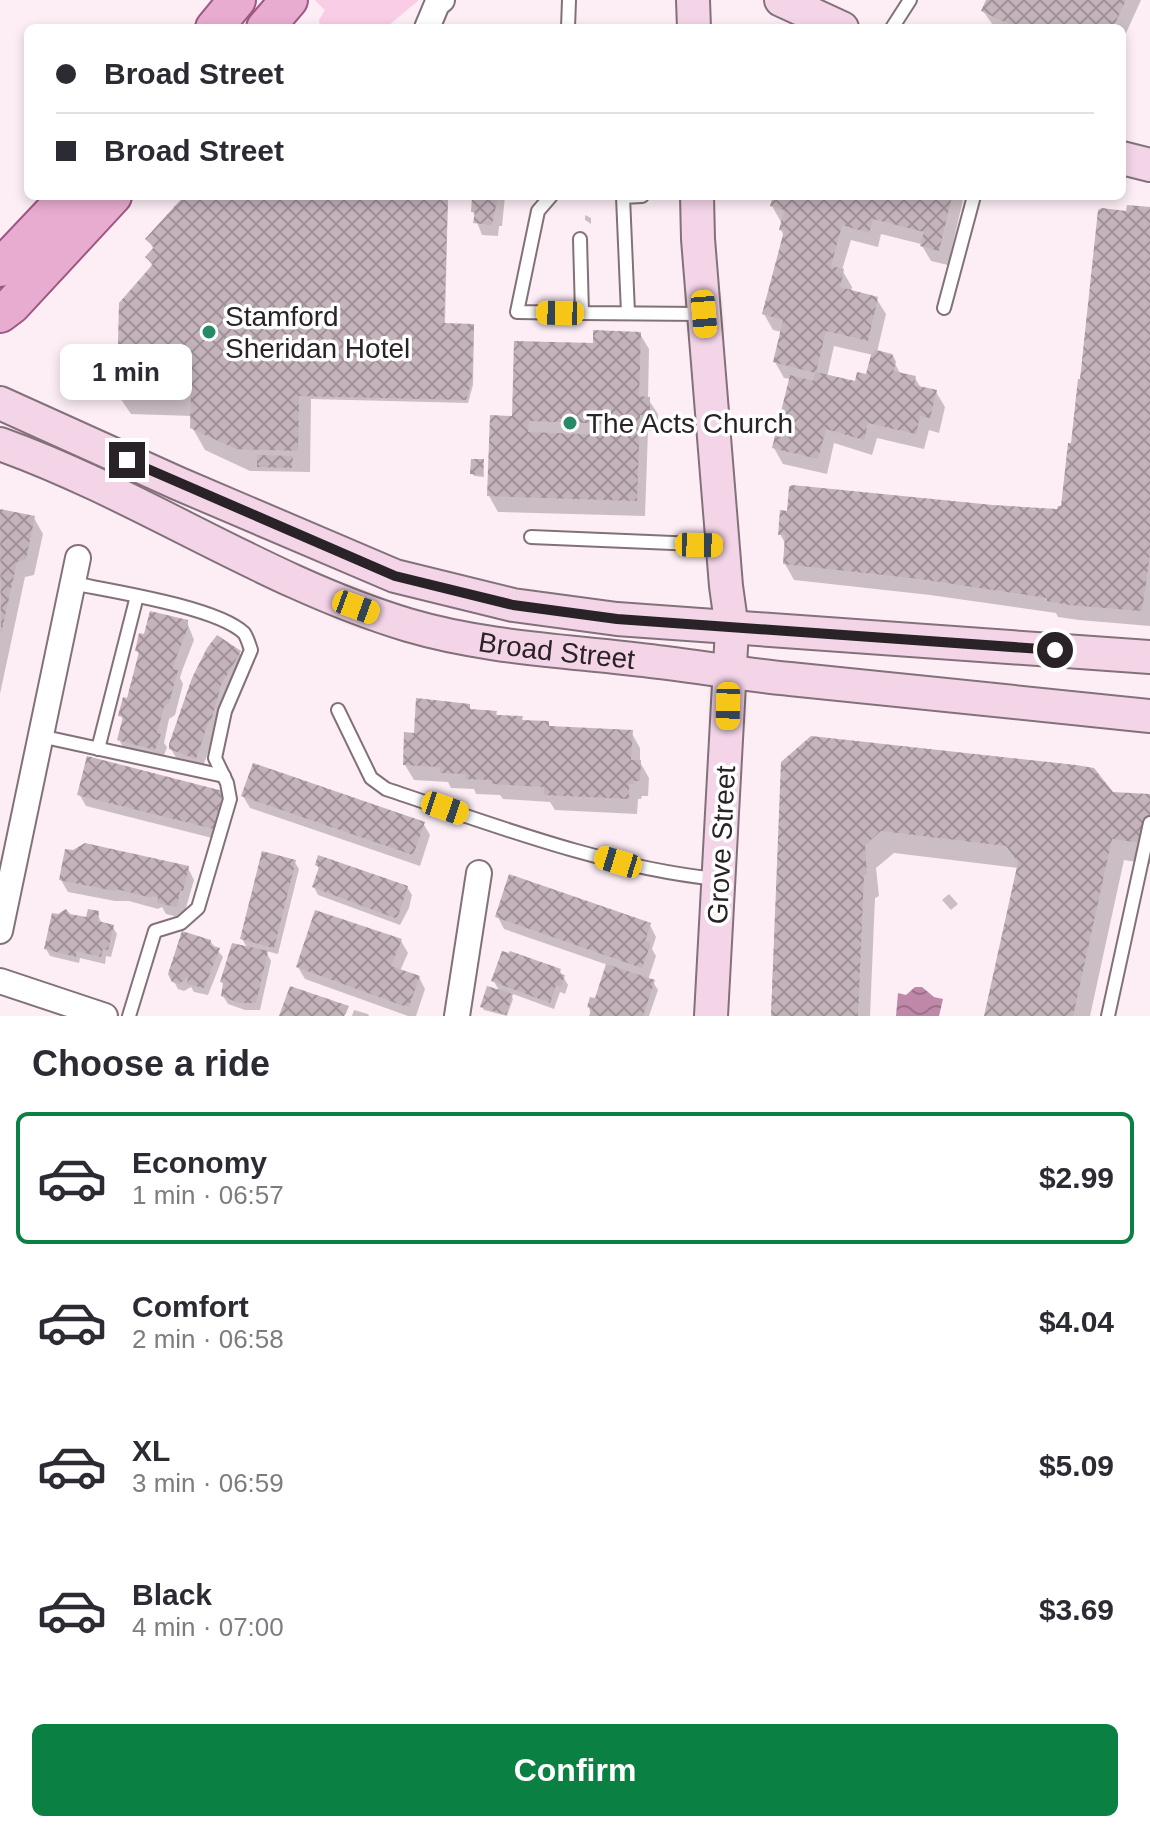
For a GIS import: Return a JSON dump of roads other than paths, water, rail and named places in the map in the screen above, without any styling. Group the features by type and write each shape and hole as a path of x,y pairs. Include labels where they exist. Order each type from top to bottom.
{"main road":[{"path":"217,24 237,0"},
{"path":"693,0 694,24"},
{"path":"781,0 833,24"},
{"path":"1126,159 1150,165"},
{"path":"0,268 64,200"},
{"path":"0,314 12,305 109,200"},
{"name":"Grove Street","path":"697,200 704,314 732,629 711,1016"},
{"name":"Broad Street","path":"0,403 395,576 513,605 569,614 732,629 1150,657"},
{"name":"Broad Street","path":"0,444 323,593 412,626 492,642 730,672 1150,716"}],"street":[{"path":"429,24 437,4 442,0"},
{"path":"0,931 78,558"},
{"path":"457,1016 479,873"},
{"path":"0,981 52,1008 105,1016"}],"lane":[{"path":"568,24 569,0"},
{"path":"895,24 910,0"},
{"path":"548,200 538,211 517,312 704,314"},
{"path":"623,200 628,313"},
{"path":"944,308 973,200"},
{"path":"580,239 582,313"},
{"path":"531,537 723,545"},
{"path":"72,583 188,608 224,621 245,634 251,650 225,711 215,758 230,799 198,908 181,923 155,931 129,1016"},
{"path":"98,749 137,596"},
{"path":"338,710 371,778 386,789 618,862 719,879"},
{"path":"40,736 224,776"},
{"path":"1108,1016 1150,823"}],"water":[{"path":"915,987 922,987 934,997 943,999 939,1016 896,1016 898,993 906,995"}],"place":[{"name":"Stamford Sheridan Hotel","path":"209,332"},
{"name":"The Acts Church","path":"570,423"}]}
